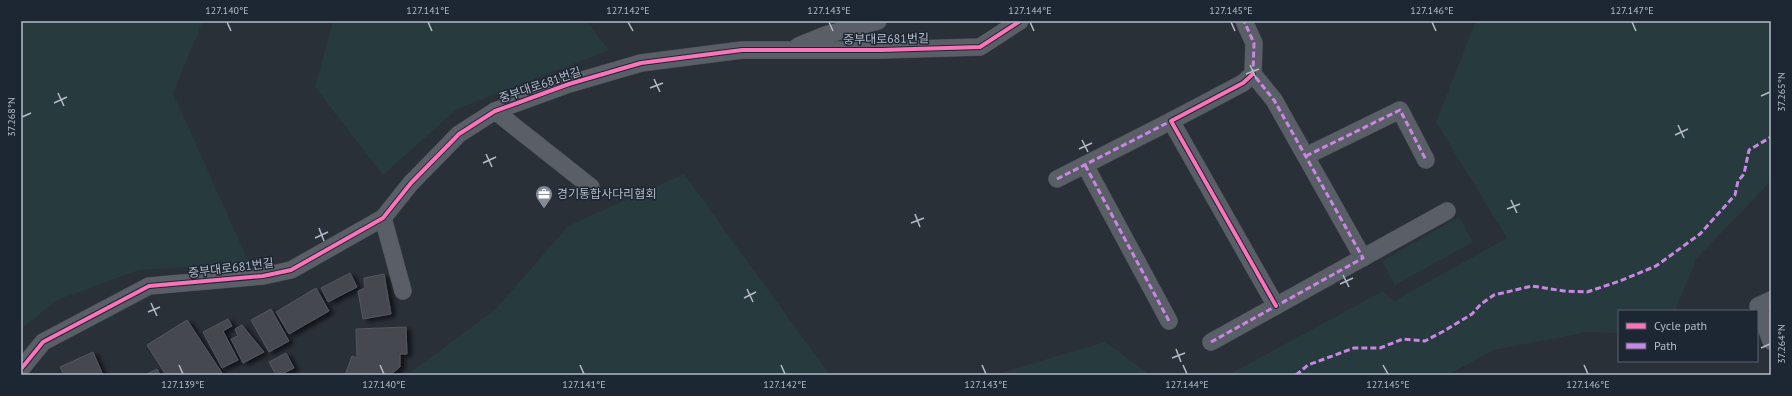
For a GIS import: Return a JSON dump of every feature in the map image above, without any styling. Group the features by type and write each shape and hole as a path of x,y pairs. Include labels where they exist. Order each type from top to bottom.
{"street":[{"path":"788,50 825,35 878,21"},
{"name":"중부대로681번길","path":"21,369 43,342 148,286 263,276 291,270 383,218 411,183 460,134 495,111 569,84 641,63 742,50 980,48 1020,21"},
{"path":"1244,21 1254,43 1253,74 1274,100 1363,258"},
{"path":"1057,179 1171,122 1243,83 1253,74"},
{"path":"1306,156 1400,110 1426,160"},
{"path":"495,111 591,187"},
{"path":"1171,122 1276,306"},
{"path":"1085,165 1168,321"},
{"path":"1211,342 1447,211"},
{"path":"383,218 403,291"},
{"path":"1771,300 1758,306 1771,341"}],"green space":[{"path":"21,21 203,21 173,93 249,263 139,270 57,300 21,329"},
{"path":"333,21 586,21 609,50 457,109 383,175 315,87"},
{"path":"1476,21 1771,21 1771,181 1697,258 1675,310 1618,310 1618,333 1587,332 1494,350 1447,375 1228,375 1383,291 1394,301 1507,238 1436,122"},
{"path":"684,174 830,375 407,375 496,309 568,226"},
{"path":"1459,217 1473,242 1395,285 1382,261"},
{"path":"1105,342 1150,375 993,375"}],"building":[{"path":"350,273 357,287 328,302 321,288"},
{"path":"384,274 391,314 363,319 358,291 365,288 364,278"},
{"path":"316,288 329,311 289,334 276,312"},
{"path":"271,309 289,341 269,352 251,320"},
{"path":"228,319 232,326 223,331 238,360 222,368 203,332"},
{"path":"187,320 222,373 217,375 166,375 147,345"},
{"path":"242,325 264,352 243,363 231,339 238,336 235,329"},
{"path":"406,327 407,354 400,354 400,367 390,375 345,375 352,356 357,358 356,329"},
{"path":"93,352 103,375 64,375 60,367"},
{"path":"286,353 294,368 280,375 276,375 269,362"},
{"path":"157,369 160,375 145,375"}],"marked path":[{"path":"1211,342 1363,258 1274,100 1253,74 1254,43 1244,21"},
{"path":"1306,156 1400,110 1426,160"},
{"path":"1057,179 1171,121"},
{"path":"1296,375 1308,365 1354,348 1380,348 1403,339 1425,341 1472,314 1481,304 1494,295 1532,286 1564,291 1587,292 1620,281 1656,266 1700,234 1735,195 1738,181 1744,174 1749,150 1771,137"},
{"path":"1085,165 1169,321"}],"cycle path":[{"path":"21,369 43,342 149,286 263,276 291,270 383,218 411,183 459,134 495,111 569,84 641,63 742,50 881,50 980,47 1020,21"},
{"path":"1253,74 1243,83 1171,121 1276,306"}],"place":[{"name":"경기통합사다리협회","path":"544,209"}]}
